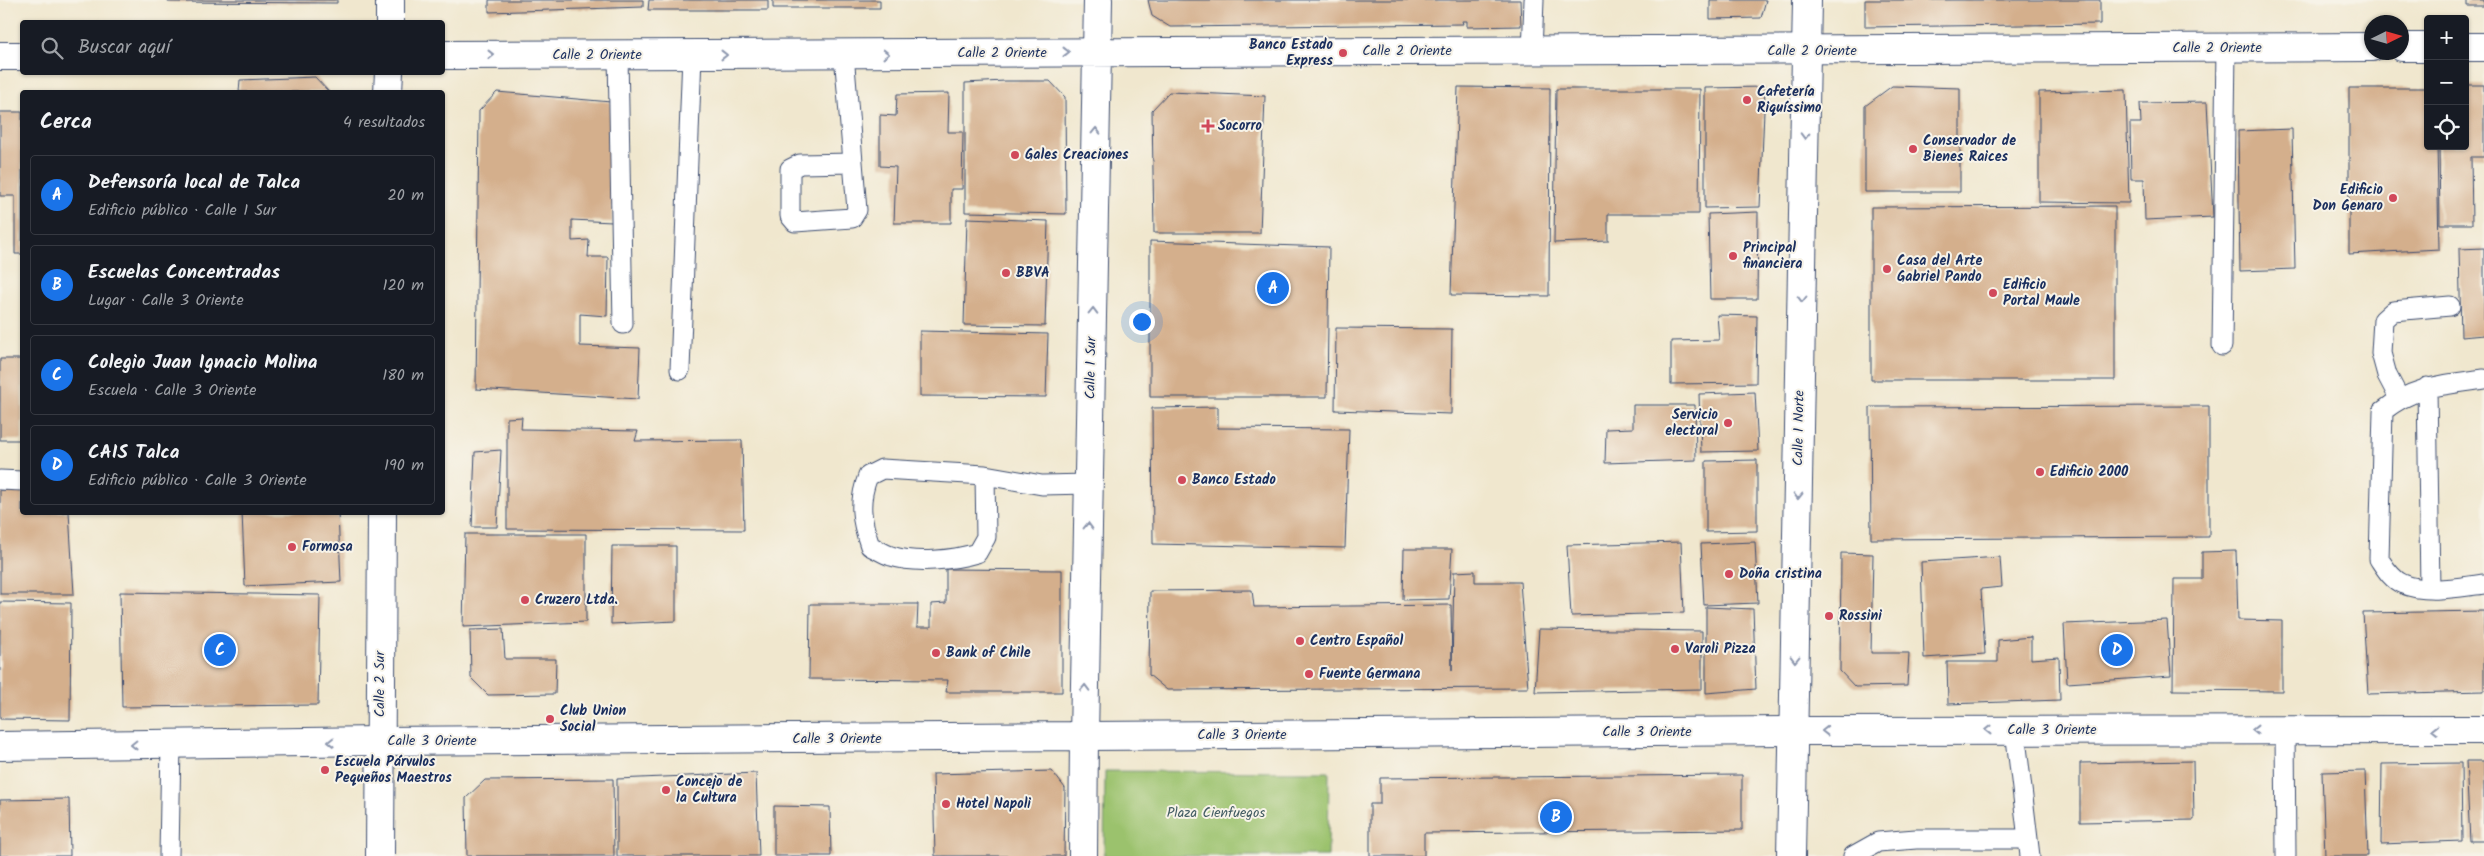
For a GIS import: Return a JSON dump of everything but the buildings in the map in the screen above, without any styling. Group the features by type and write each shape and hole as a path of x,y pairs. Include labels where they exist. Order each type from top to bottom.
{"street":[{"path":"390,0 390,20"},
{"name":"Calle 1 Sur","path":"1083,856 1098,0"},
{"name":"Calle 1 Norte","path":"1791,856 1807,0"},
{"name":"Calle 2 Oriente","path":"445,55 1806,51 2364,47"},
{"path":"2409,47 2424,47"},
{"path":"2469,47 2484,47"},
{"path":"0,56 20,56"},
{"path":"388,90 389,75"},
{"name":"Calle 2 Sur","path":"380,856 382,515"},
{"name":"Calle 3 Oriente","path":"0,746 380,741 1793,731 2484,730"}],"lane":[{"path":"1532,52 1534,0"},
{"path":"2222,346 2226,48"},
{"path":"844,54 852,163"},
{"path":"618,55 623,324"},
{"path":"680,370 692,55"},
{"path":"2399,398 2388,375 2381,353 2383,320 2393,311 2450,306"},
{"path":"2484,379 2427,387 2399,398 2382,410 2380,559 2389,574 2402,584 2430,589 2484,584"},
{"path":"2427,387 2430,589"},
{"path":"985,475 986,537 977,553 956,559 925,560 892,557 870,546 862,523 862,492 868,476 882,469 985,475 1042,485 1089,484"},
{"path":"0,480 20,481"},
{"path":"1853,856 1878,842 1916,839 2029,848 2015,730"},
{"path":"2285,730 2286,856"},
{"path":"170,856 171,744"}],"green space":[{"name":"Plaza Cienfuegos","path":"1105,771 1329,772 1328,856 1104,856"}],"place":[{"name":"Banco Estado Express","path":"1343,53"},
{"name":"Cafetería Riquíssimo","path":"1747,100"},
{"name":"Socorro","path":"1208,126"},
{"name":"Conservador de Bienes Raices","path":"1913,149"},
{"name":"Gales Creaciones","path":"1015,155"},
{"name":"Edificio Don Genaro","path":"2393,198"},
{"name":"Principal financiera","path":"1733,256"},
{"name":"Casa del Arte Gabriel Pando","path":"1887,269"},
{"name":"BBVA","path":"1006,273"},
{"name":"Defensoría local de Talca","path":"1273,288"},
{"name":"Edificio Portal Maule","path":"1993,293"},
{"name":"Servicio electoral","path":"1728,423"},
{"name":"Edificio 2000","path":"2040,472"},
{"name":"Banco Estado","path":"1182,480"},
{"name":"Formosa","path":"292,547"},
{"name":"Doña cristina","path":"1729,574"},
{"name":"Cruzero Ltda.","path":"525,600"},
{"name":"Rossini","path":"1829,616"},
{"name":"Centro Español","path":"1300,641"},
{"name":"Varoli Pizza","path":"1675,649"},
{"name":"Colegio Juan Ignacio Molina","path":"220,650"},
{"name":"CAIS Talca","path":"2117,650"},
{"name":"Bank of Chile","path":"936,653"},
{"name":"Fuente Germana","path":"1309,674"},
{"name":"Club Union Social","path":"550,719"},
{"name":"Escuela Párvulos Pequeños Maestros","path":"325,770"},
{"name":"Concejo de la Cultura","path":"666,790"},
{"name":"Hotel Napoli","path":"946,804"},
{"name":"Escuelas Concentradas","path":"1556,817"}]}
